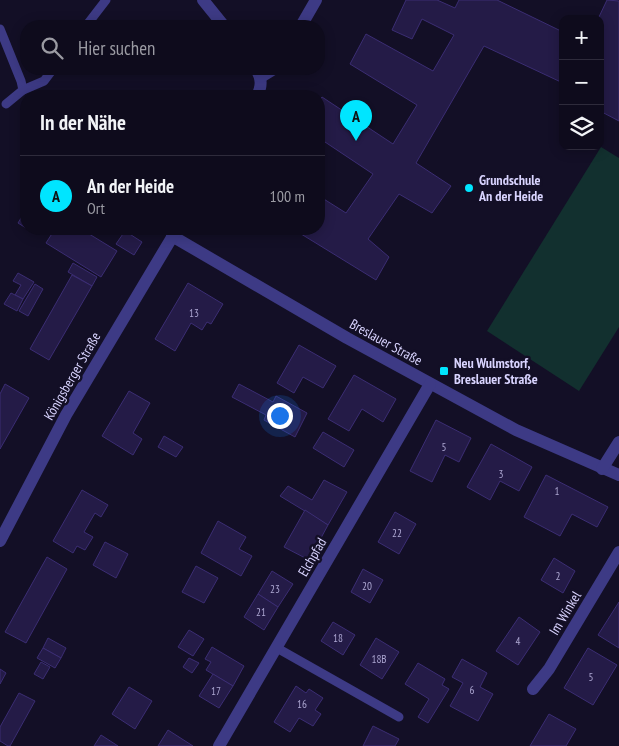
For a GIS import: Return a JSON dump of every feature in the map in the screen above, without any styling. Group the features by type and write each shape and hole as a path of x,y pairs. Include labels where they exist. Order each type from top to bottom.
{"street":[{"path":"203,0 219,20"},
{"path":"304,20 316,0"},
{"path":"259,75 260,90"},
{"name":"Königsberger Straße","path":"0,541 66,415 173,235"},
{"name":"Breslauer Straße","path":"180,235 338,333 430,384 516,430 619,475"},
{"name":"Elchpfad","path":"219,746 430,384"},
{"path":"602,469 619,442"},
{"name":"Im Winkel","path":"533,689 549,669 619,552"}],"lane":[{"path":"91,20 106,0"},
{"path":"0,28 23,90 44,82 49,75"},
{"path":"6,104 20,92"},
{"path":"277,648 399,717"}],"green space":[{"path":"604,149 619,158 619,327 579,391 487,331 599,150"}],"building":[{"path":"406,0 437,0 455,8 459,0 497,0 559,30 559,81 484,46 416,163 451,186 432,213 399,194 368,239 389,257 376,280 303,235 325,235 325,200 346,213 373,174 325,142 325,99 393,144 417,105 350,64 366,34 433,71 454,35 422,19 412,39 392,30"},
{"path":"607,0 619,1 619,121 604,113 604,15 600,15"},
{"path":"51,235 91,235 117,251 101,277 46,243"},
{"path":"122,235 131,235 142,242 134,255 116,244"},
{"path":"73,263 97,277 92,286 68,272"},
{"path":"18,273 34,282 23,299 15,295 21,285 13,281"},
{"path":"72,275 92,286 49,360 30,349"},
{"path":"188,283 223,304 211,324 207,322 202,330 191,323 175,351 155,339"},
{"path":"35,284 43,289 28,316 19,311"},
{"path":"11,293 23,299 17,311 4,304"},
{"path":"299,345 336,366 323,388 303,377 294,393 277,383"},
{"path":"354,375 396,399 383,422 362,409 349,431 328,419"},
{"path":"5,384 29,398 0,449 0,394"},
{"path":"239,384 273,402 276,396 307,413 295,437 264,420 266,415 232,397"},
{"path":"129,391 150,403 133,433 142,439 133,455 102,436"},
{"path":"436,420 471,438 459,462 445,455 432,482 410,471"},
{"path":"323,432 354,450 344,467 313,448"},
{"path":"164,436 183,447 176,457 158,447"},
{"path":"491,444 532,467 519,491 500,481 490,500 467,487"},
{"path":"546,475 608,507 597,527 572,514 560,536 524,517"},
{"path":"324,480 347,492 328,525 280,496 288,486 312,500"},
{"path":"82,490 108,505 101,517 95,513 84,532 93,537 85,550 77,546 73,553 53,541"},
{"path":"305,510 328,525 309,560 284,547"},
{"path":"395,512 416,524 399,554 378,542"},
{"path":"218,521 246,537 239,549 252,556 241,576 201,553"},
{"path":"105,542 128,554 116,578 93,565"},
{"path":"47,557 67,569 26,643 5,632"},
{"path":"554,558 575,571 563,593 541,580"},
{"path":"196,566 218,578 204,603 182,592"},
{"path":"363,569 383,580 370,603 351,592"},
{"path":"272,571 293,584 278,607 258,594"},
{"path":"258,594 278,607 264,630 244,617"},
{"path":"619,602 619,648 598,635"},
{"path":"519,617 540,632 518,665 496,651"},
{"path":"333,622 355,635 343,655 321,641"},
{"path":"189,630 204,639 193,656 178,647"},
{"path":"48,638 66,648 61,658 43,648"},
{"path":"376,638 399,652 382,679 360,665"},
{"path":"212,647 244,666 233,686 206,670 211,662 205,659"},
{"path":"43,648 61,658 55,668 37,658"},
{"path":"588,648 617,665 593,705 564,688"},
{"path":"189,658 199,663 192,673 183,667"},
{"path":"462,659 487,673 480,687 493,694 478,721 450,706 463,683 452,677"},
{"path":"41,662 50,667 43,679 34,674"},
{"path":"418,663 445,679 442,685 449,689 428,723 418,717 429,699 405,684"},
{"path":"0,669 6,673 0,684"},
{"path":"213,674 233,686 219,708 199,696"},
{"path":"296,686 306,693 309,689 323,698 315,710 321,714 313,726 299,718 290,732 274,722"},
{"path":"129,687 152,701 135,729 112,714"},
{"path":"19,693 35,701 10,746 8,746 0,741 0,727"},
{"path":"549,714 576,729 566,746 530,746"},
{"path":"373,726 399,739 395,746 363,746"},
{"path":"168,730 193,746 158,746"},
{"path":"101,735 118,746 94,746"}],"place":[{"name":"An der Heide","path":"356,141"},
{"name":"Grundschule An der Heide","path":"469,188"},
{"name":"Neu Wulmstorf, Breslauer Straße","path":"444,371"}]}
